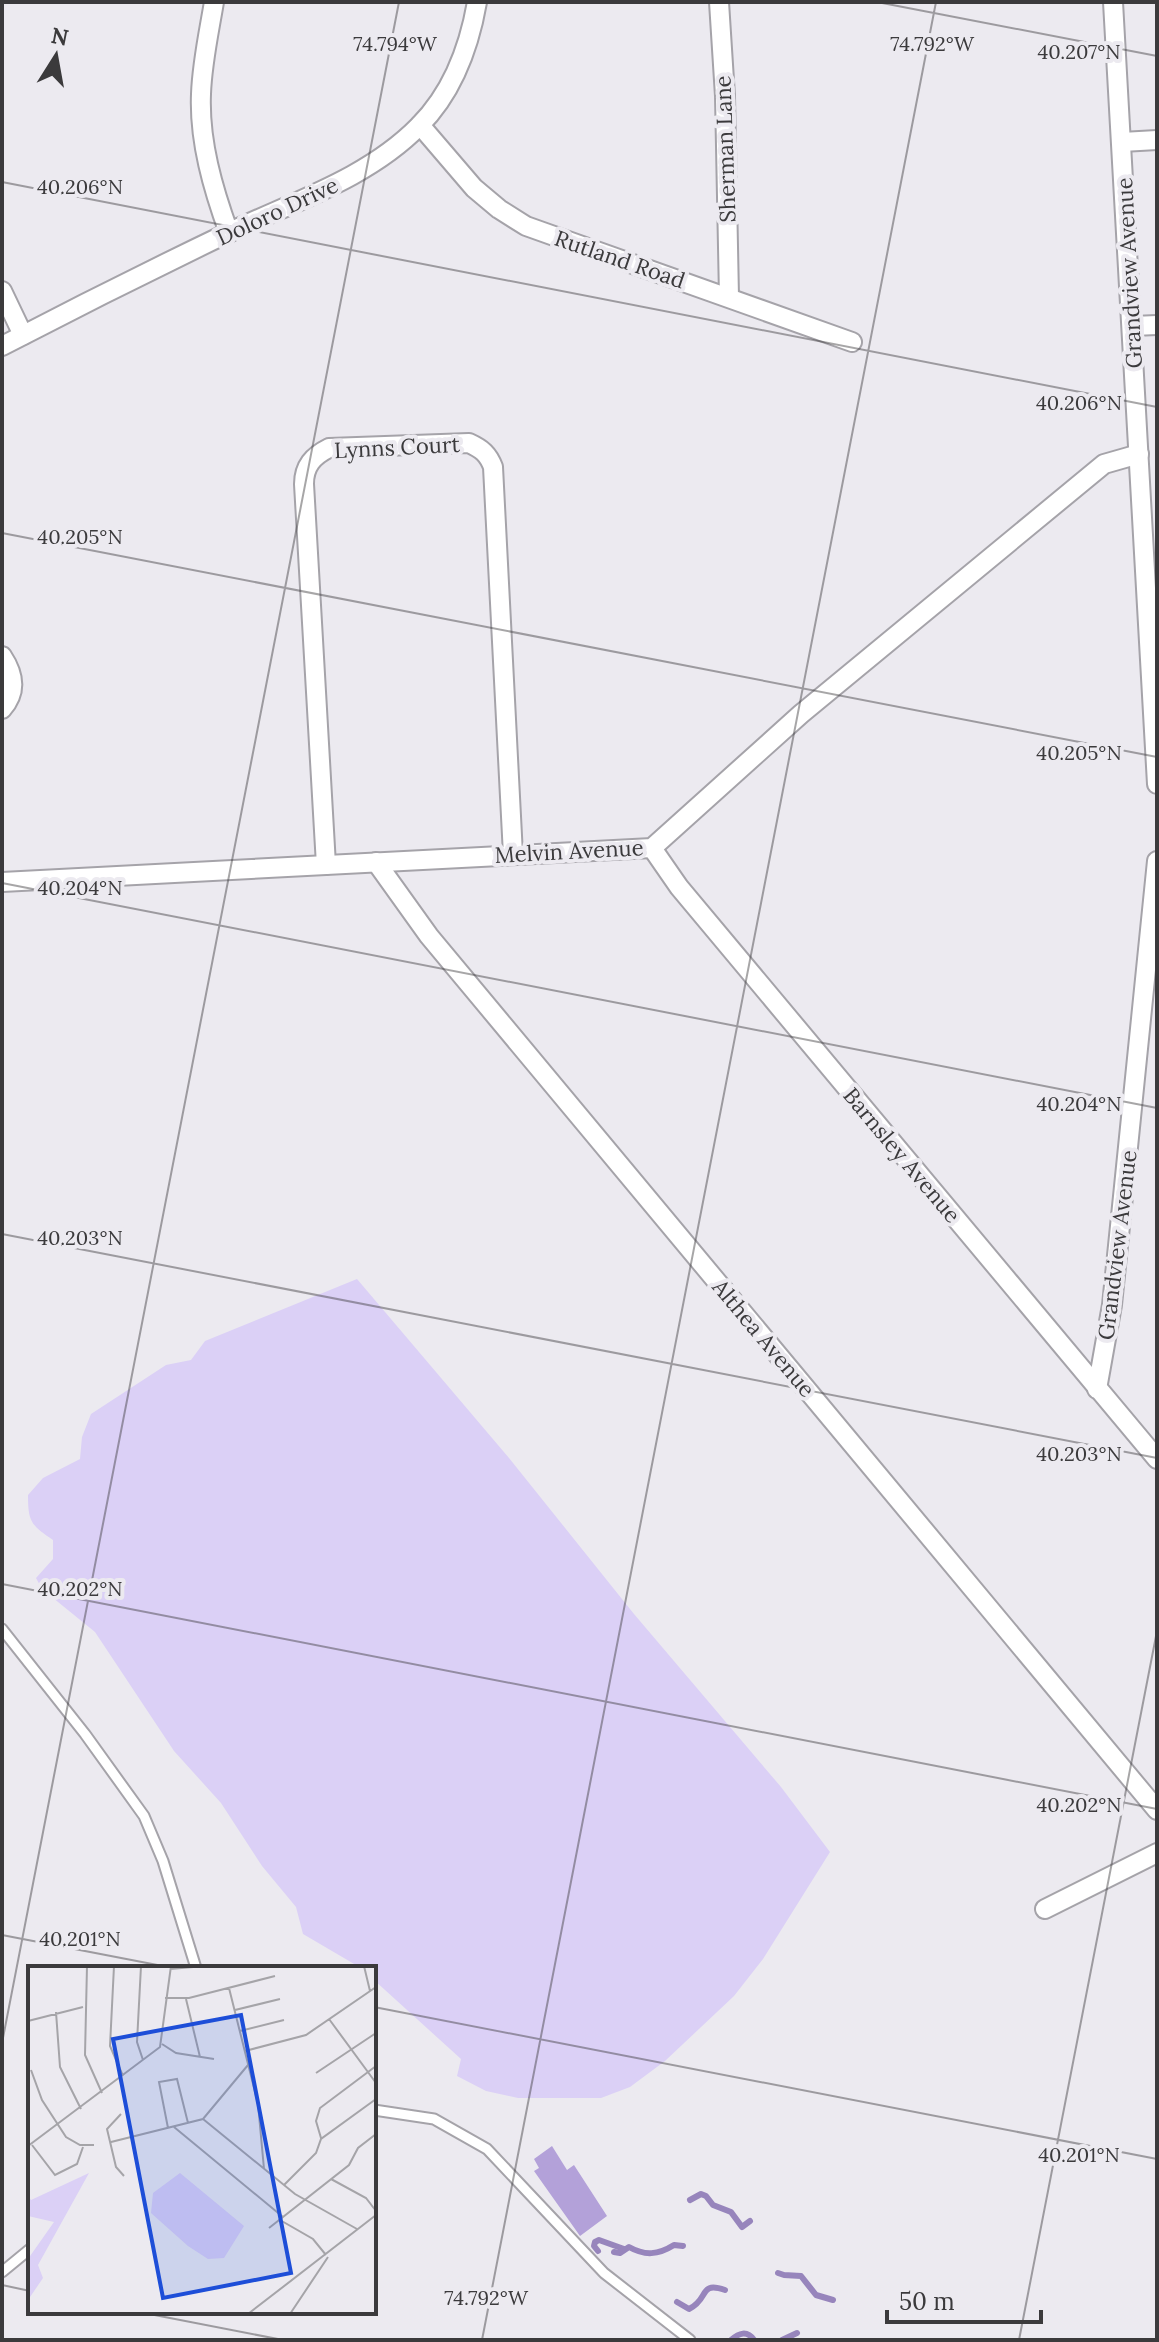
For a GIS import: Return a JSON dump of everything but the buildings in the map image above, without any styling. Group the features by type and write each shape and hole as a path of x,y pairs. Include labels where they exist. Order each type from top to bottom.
{"street":[{"path":"214,2 203,63 202,128 208,163 229,233"},
{"name":"Doloro Drive","path":"2,346 229,233 358,173 396,147 420,125 447,90 471,34 477,2"},
{"name":"Sherman Lane","path":"719,2 725,96 729,297"},
{"name":"Grandview Avenue","path":"1113,2 1139,454 1152,593 1157,784"},
{"name":"Rutland Road","path":"420,125 474,188 526,226 852,342"},
{"path":"1122,142 1157,140"},
{"path":"2,291 23,335"},
{"path":"1133,326 1157,325"},
{"name":"Lynns Court","path":"326,865 304,476 308,464 317,454 329,448 457,442 469,443 489,456 493,467 513,855"},
{"name":"Melvin Avenue","path":"2,882 652,848 801,714 1104,464 1139,454"},
{"path":"2,656 13,682 11,695 2,709"},
{"name":"Barnsley Avenue","path":"652,848 679,887 1157,1459"},
{"name":"Grandview Avenue","path":"1097,1389 1112,1305 1157,861"},
{"name":"Althea Avenue","path":"376,862 429,936 1157,1810"},
{"path":"1045,1909 1154,1859"}],"lane":[{"path":"2,1629 85,1734 144,1816 163,1861 195,1966"},
{"path":"376,2110 434,2119 487,2149 604,2273 690,2340"},
{"path":"2,2272 28,2251"}],"shaded area":[{"path":"357,1279 781,1787 830,1852 763,1959 734,1996 665,2061 630,2087 601,2098 518,2098 486,2091 457,2076 461,2059 376,1982 376,1966 358,1966 303,1934 296,1907 262,1866 221,1803 174,1751 95,1632 42,1589 36,1578 53,1559 53,1540 32,1522 28,1495 43,1478 80,1459 82,1437 91,1414 166,1365 191,1360 205,1341"}],"waterway":[{"path":"690,2200 701,2194 713,2205 731,2212 742,2227 750,2221"},
{"path":"598,2251 594,2246 599,2240 624,2249"},
{"path":"614,2252 620,2253 629,2247 652,2253 674,2245 683,2246"},
{"path":"778,2273 801,2276 816,2295 833,2300"},
{"path":"677,2302 689,2309 700,2301 707,2289 725,2290"},
{"path":"782,2340 797,2333"},
{"path":"731,2340 743,2334 754,2340"}]}
